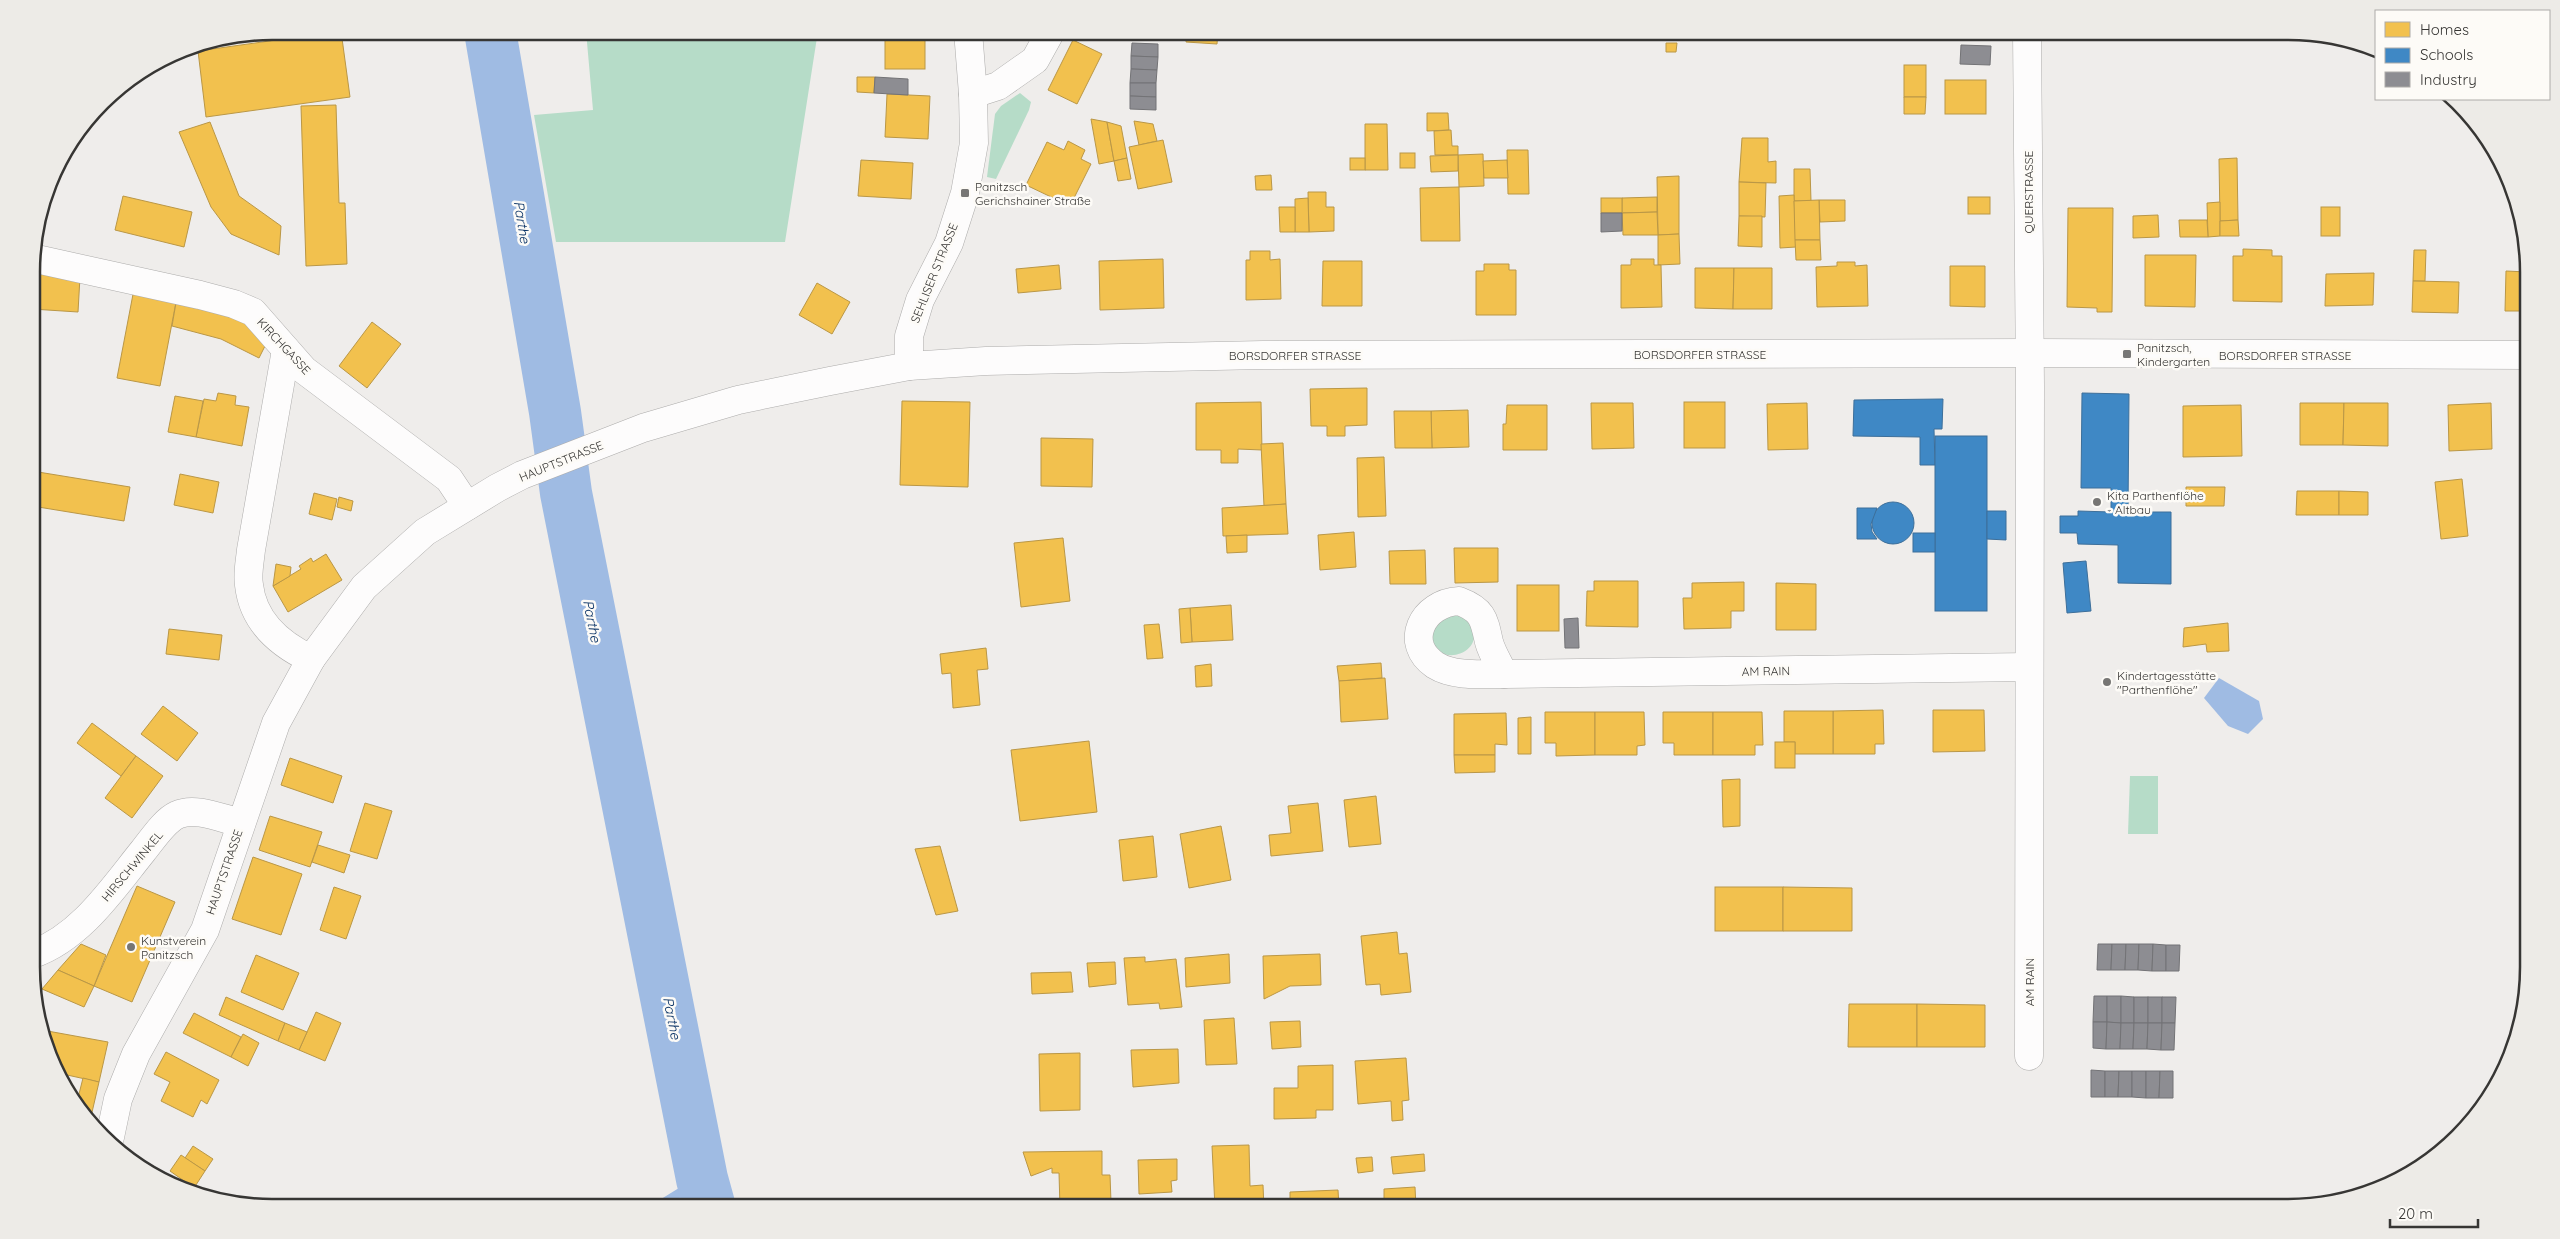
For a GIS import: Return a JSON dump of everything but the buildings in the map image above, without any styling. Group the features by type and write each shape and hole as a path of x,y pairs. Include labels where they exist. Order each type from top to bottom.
{"street":[{"name":"SEHLISER STRASSE","path":"909,366 909,336 920,300 949,243 965,193 974,142 969,40"},
{"path":"973,94 998,86 1035,60 1045,40"},
{"name":"QUERSTRASSE","path":"2027,40 2029,353"},
{"name":"KIRCHGASSE","path":"40,260 234,304 253,312 304,370 449,479 466,506"},
{"path":"286,350 251,550 248,583 253,609 271,633 310,659"},
{"name":"BORSDORFER STRASSE","path":"874,373 909,366 996,361 1263,355 2029,353 2520,355"},
{"name":"AM RAIN","path":"2029,353 2029,1056"},
{"name":"HAUPTSTRASSE","path":"111,1133 118,1099 136,1054 205,930 276,723 310,659 364,587 425,532 466,506 522,475 643,428 738,400 874,373"},
{"name":"AM RAIN","path":"1504,674 2028,667"},
{"name":"HIRSCHWINKEL","path":"40,950 68,934 97,907 157,834 177,815 194,812 241,823"}],"green space":[{"path":"587,40 817,40 785,242 556,242 534,115 593,110"},
{"path":"1020,93 1031,102 1029,110 996,179 987,177 995,114 1001,106"},
{"path":"1448,612 1465,616 1473,629 1474,637 1472,644 1468,649 1454,655 1440,652 1432,641 1430,629"},
{"path":"2130,776 2158,776 2158,834 2128,834"}],"water":[{"path":"2219,678 2259,701 2263,719 2248,734 2228,726 2204,698"}],"waterway":[{"name":"Parthe","path":"492,40 555,412 566,493 708,1199"},
{"path":"670,1199 702,1179"}],"place":[{"name":"Panitzsch Gerichshainer Straße","path":"965,193"},
{"name":"Panitzsch, Kindergarten","path":"2127,354"},
{"name":"Kita Parthenflöhe - Altbau","path":"2097,502"},
{"name":"Kindertagesstätte \"Parthenflöhe\"","path":"2107,682"},
{"name":"Kunstverein Panitzsch","path":"131,947"}]}
